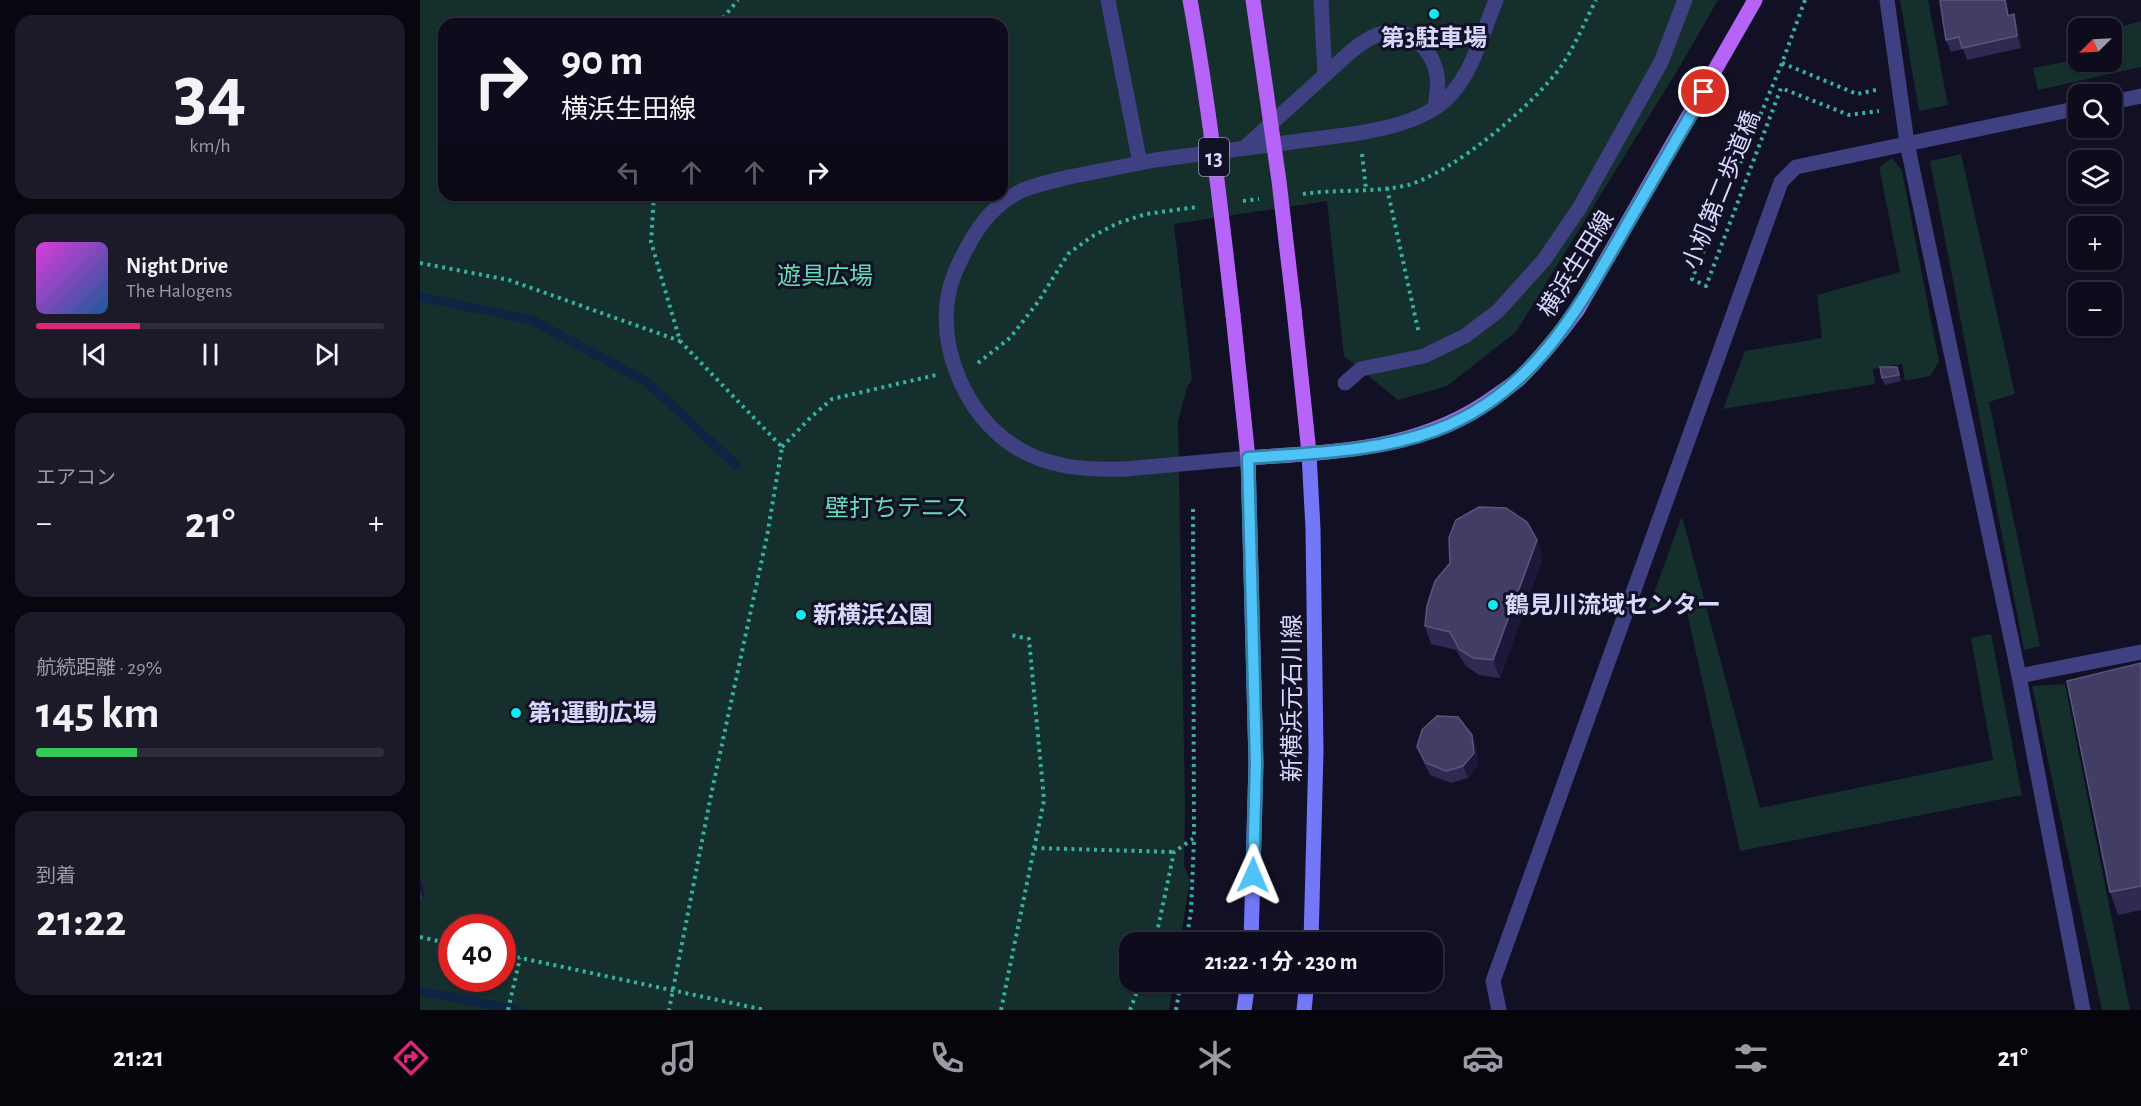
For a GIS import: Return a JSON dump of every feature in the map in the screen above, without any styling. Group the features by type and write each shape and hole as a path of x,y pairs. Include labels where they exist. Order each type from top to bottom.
{"main road":[{"name":"13","path":"1190,0 1217,181 1248,458"},
{"path":"1253,0 1276,157 1309,453"},
{"name":"横浜生田線","path":"1248,458 1395,442 1438,430 1479,408 1517,381 1551,346 1578,309 1755,0"}],"street":[{"path":"1108,0 1140,163"},
{"path":"1321,0 1325,75"},
{"path":"1008,200 1021,191 1069,177 1140,163 1360,133 1415,118 1436,108 1451,95 1471,64 1496,0"},
{"path":"1345,383 1361,369 1424,356 1465,336 1498,311 1544,260 1580,207 1661,62 1684,0"},
{"path":"1887,0 1907,143 2019,676 2083,1010"},
{"path":"1244,148 1325,75 1363,43 1378,34 1396,32 1414,37 1429,51 1437,77 1436,108"},
{"path":"2122,100 2141,96"},
{"path":"1499,1010 1494,981 1781,182 1796,167 2068,110"},
{"path":"1007,201 995,209 975,233 956,267 948,297 946,329 954,367 965,391 992,429 1012,445 1037,458 1062,466 1086,470 1125,469 1248,458"},
{"name":"新横浜元石川線","path":"1309,453 1313,529 1316,752 1311,932"},
{"name":"新横浜元石川線","path":"1248,458 1256,763 1251,932"},
{"path":"2019,676 2141,652"},
{"path":"1244,1010 1246,992"},
{"path":"1304,1010 1306,992"}],"path":[{"path":"723,18 738,0"},
{"name":"小机第二歩道橋","path":"1805,0 1782,63 1692,279 1706,285 1781,88 1849,115 1886,110"},
{"path":"1782,63 1857,94 1883,88"},
{"path":"1360,133 1366,189"},
{"path":"1387,188 1424,356"},
{"path":"654,201 651,242 680,342"},
{"path":"420,263 509,280 680,342 783,447 767,536 711,795 669,1010"},
{"path":"1188,932 1191,911 1194,838 1193,506"},
{"path":"1001,1010 1044,800 1029,639 1011,634"},
{"path":"1034,848 1174,852 1194,838"},
{"path":"1157,932 1174,852"},
{"path":"420,937 438,941"},
{"path":"516,957 765,1010"},
{"path":"508,1010 520,958"},
{"path":"1130,1010 1137,992"},
{"path":"1176,1010 1178,992"}],"green space":[{"name":"新横浜公園","path":"420,0 1718,0 1680,66 1516,332 1447,386 1398,400 1344,356 1327,201 1174,224 1192,379 1187,388 1178,421 1184,865 1190,880 1182,932 1119,932 1119,992 1172,992 1169,1010 420,1010"},
{"path":"1900,0 1928,0 1948,105 1919,111"},
{"path":"2141,21 2141,67 2122,71 2122,26"},
{"path":"2068,61 2068,72 2119,72 2038,90 2033,68"},
{"path":"1961,154 2015,394 1989,402 2040,646 2024,650 1930,161"},
{"path":"1892,158 1902,171 1939,362 1930,376 1905,381 1902,364 1873,369 1875,384 1723,409 1745,351 1822,338 1817,295 1900,272 1879,167"},
{"path":"1682,516 1760,808 1993,760 1971,638 1991,634 2022,795 1740,851 1685,603 1647,612"},
{"path":"2065,684 2130,1010 2102,1010 2032,686"}],"building":[{"path":"1941,0 2005,0 2008,16 2014,14 2017,36 1962,48 1959,37 1946,40"},
{"path":"1880,367 1897,367 1899,375 1882,378"},
{"path":"1479,507 1506,508 1527,522 1537,540 1493,660 1473,658 1459,649 1450,632 1425,626 1427,606 1435,581 1450,563 1449,538 1456,520"},
{"path":"2141,663 2141,886 2110,892 2067,681"},
{"path":"1437,716 1458,717 1472,735 1474,753 1463,766 1446,771 1426,763 1417,747 1422,730"}],"waterway":[{"path":"420,297 532,320 647,382 736,465"},
{"path":"420,991 517,1010"}],"place":[{"name":"第3駐車場","path":"1434,14"},
{"name":"鶴見川流域センター","path":"1493,605"},
{"name":"新横浜公園","path":"801,615"},
{"name":"第1運動広場","path":"516,713"}],"route":[{"path":"1253,875 1256,763 1252,531 1248,458 1362,447 1395,442 1438,430 1479,408 1517,381 1551,346 1578,309 1704,92"}],"park label":[{"name":"遊具広場","path":"825,276"},
{"name":"壁打ちテニス","path":"897,508"}]}
